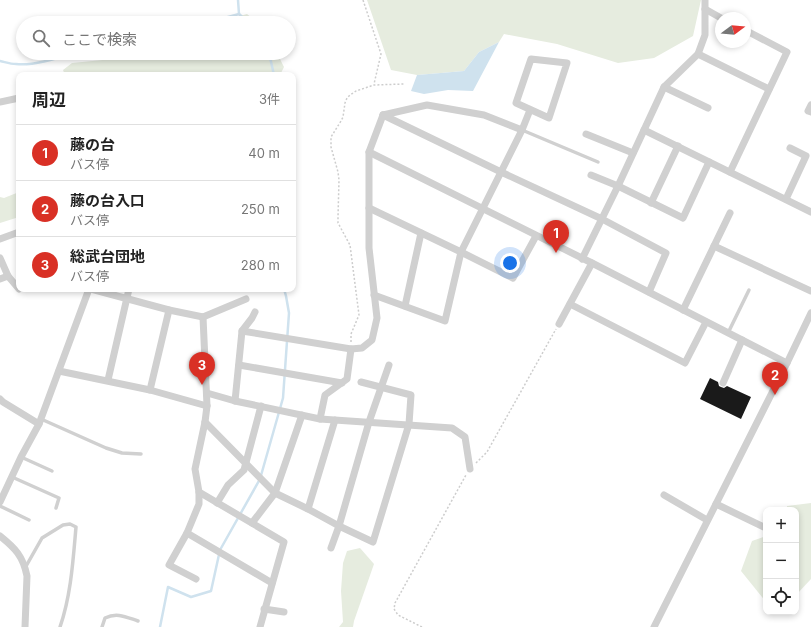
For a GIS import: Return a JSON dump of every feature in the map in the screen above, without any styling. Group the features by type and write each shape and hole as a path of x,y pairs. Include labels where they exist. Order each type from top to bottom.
{"street":[{"path":"582,259 664,87 698,54 705,35 705,0"},
{"path":"705,10 715,15"},
{"path":"730,172 787,52 751,33"},
{"path":"698,54 770,89"},
{"path":"531,59 567,63 550,118 530,110 516,104 531,59"},
{"path":"664,87 708,108"},
{"path":"0,102 16,99"},
{"path":"383,115 427,105 484,115 522,130"},
{"path":"811,105 808,111 811,112"},
{"path":"374,295 445,321 461,252 522,130 530,110"},
{"path":"242,331 351,349 362,348 372,340 377,318 369,248 369,152 383,115"},
{"path":"383,115 602,219 666,252 649,292"},
{"path":"644,130 811,212"},
{"path":"586,134 633,153"},
{"path":"651,203 678,146"},
{"path":"786,200 806,156 790,148"},
{"path":"369,152 592,263 787,363"},
{"path":"591,175 618,186 683,218 709,162"},
{"path":"369,208 513,278 536,236"},
{"path":"683,310 730,213"},
{"path":"0,239 16,233"},
{"path":"405,306 421,233"},
{"path":"714,246 811,291"},
{"path":"0,258 8,276 16,285"},
{"path":"558,324 592,263"},
{"path":"0,279 8,276"},
{"path":"0,502 40,421 89,292"},
{"path":"101,292 169,310 203,317 246,299"},
{"path":"108,380 128,292"},
{"path":"570,304 685,363 706,322"},
{"path":"150,390 169,310"},
{"path":"235,401 242,331 255,312"},
{"path":"654,627 811,313"},
{"path":"196,579 169,565 199,504 199,492 195,469 207,406 203,317"},
{"path":"723,383 742,340"},
{"path":"320,419 325,395 347,379 351,349"},
{"path":"238,365 342,383"},
{"path":"331,548 339,526 369,422 389,365"},
{"path":"59,371 108,380 207,406"},
{"path":"205,422 275,493 373,542 409,424 411,395 361,382"},
{"path":"207,393 235,401 320,419 452,428 465,438 470,470"},
{"path":"0,399 40,421"},
{"path":"217,503 228,485 244,470 261,406"},
{"path":"252,524 275,493 302,415"},
{"path":"308,509 335,420"},
{"path":"199,492 284,542 260,627"},
{"path":"664,495 707,520"},
{"path":"716,504 763,527"},
{"path":"186,533 272,583"},
{"path":"0,536 16,550 24,562 27,576 25,627"},
{"path":"264,610 284,612"}],"lane":[{"path":"522,130 598,162"},
{"path":"728,333 749,290"},
{"path":"40,421 106,448 122,453 141,454"},
{"path":"21,457 52,471"},
{"path":"12,477 59,498 56,508"},
{"path":"0,506 29,520"},
{"path":"25,568 42,538 63,525 70,524 76,527 71,583 60,627"},
{"path":"102,627 105,618 117,614 138,621"}],"path":[{"path":"363,0 382,54 374,85"},
{"path":"351,349 351,334 359,315 350,245 338,223 339,180 331,137 343,117 347,98 356,91 374,85 404,84"},
{"path":"422,627 398,615 394,609 395,603 470,470 488,452 558,324"}],"shaded area":[{"path":"367,0 701,0 693,36 654,58 618,63 557,44 504,34 499,42 479,52 464,71 417,75 391,70"},
{"path":"103,60 280,60 284,67 282,72 64,72 63,70 72,63"},
{"path":"16,193 16,218 0,223 0,197 4,198"},
{"path":"811,503 811,579 799,592 799,507 787,506"},
{"path":"763,537 763,598 741,571 752,541"},
{"path":"360,548 374,564 353,627 339,627 343,622 341,591 343,563 347,551"}],"water":[{"path":"499,42 473,91 448,90 424,94 411,91 417,75 464,71 479,52"}],"building":[{"path":"710,378 718,382 719,386 721,387 724,388 727,386 751,397 741,419 700,399"}],"waterway":[{"path":"238,0 239,14"},
{"path":"232,16 239,14"},
{"path":"0,61 14,64 29,64 51,60"},
{"path":"271,60 273,72"},
{"path":"160,627 168,587 191,597 211,591 220,550 260,479 283,398 289,313 285,292"}],"place":[{"name":"藤の台","path":"556,253"},
{"name":"総武台団地","path":"202,385"},
{"name":"藤の台入口","path":"775,395"}]}
